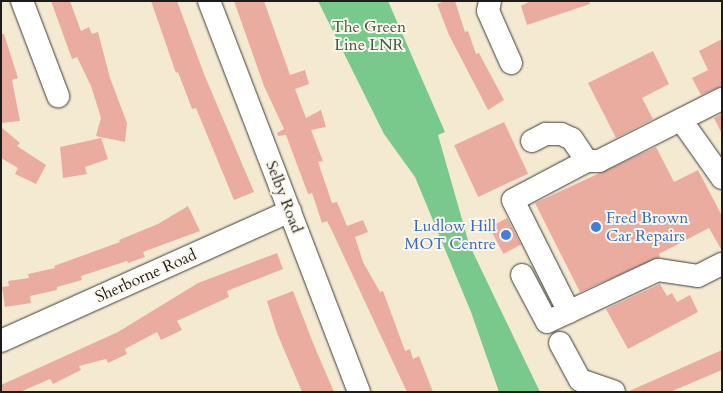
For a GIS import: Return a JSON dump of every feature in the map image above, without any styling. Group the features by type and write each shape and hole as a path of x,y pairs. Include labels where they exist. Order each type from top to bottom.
{"street":[{"path":"22,1 58,96"},
{"name":"Selby Road","path":"209,1 359,392"},
{"path":"490,1 488,11 511,63"},
{"path":"569,312 513,200 588,161 598,162 722,99"},
{"path":"681,120 722,178"},
{"path":"532,141 546,134 561,134 572,139 588,161"},
{"name":"Sherborne Road","path":"1,341 290,211"},
{"path":"522,275 547,322 658,270 698,276 722,264"},
{"path":"560,343 580,380 614,392"}],"green space":[{"name":"The Green Line LNR","path":"318,1 388,1 445,132 438,135 469,244 540,392 499,392 471,312 415,177 384,134"}],"building":[{"path":"51,1 70,1 81,31 89,27 92,34 98,32 110,78 127,123 125,142 96,136 101,118 91,86 77,57 72,59"},
{"path":"151,1 177,1 204,74 254,192 234,200 196,108 192,109 178,72 176,73"},
{"path":"234,1 264,1 290,75 305,70 309,84 295,89 306,118 321,110 326,127 311,130 323,161 318,162 332,203 337,202 347,226 363,220 368,232 355,237 363,262 380,292 383,291 405,351 410,349 413,359 419,356 433,392 407,392 327,221 322,223 312,193 308,194 286,135 278,136 277,133 284,129 264,86"},
{"path":"445,1 455,1 465,32 468,31 476,54 479,53 504,100 488,110 449,35 437,4"},
{"path":"531,1 589,1 590,4 527,25 521,6"},
{"path":"1,34 4,34 18,78 12,80 20,121 1,123"},
{"path":"722,39 722,86 701,95 692,78 708,70 699,51"},
{"path":"653,51 669,84 642,98 653,119 616,138 588,83"},
{"path":"722,114 722,134 714,118"},
{"path":"504,122 528,174 478,197 454,145"},
{"path":"1,127 20,143 17,146 46,165 36,184 15,174 18,168 1,158"},
{"path":"101,138 108,159 85,167 87,174 63,178 60,147"},
{"path":"656,147 674,182 698,170 722,216 722,251 709,228 659,254 660,257 580,292 535,203"},
{"path":"188,206 200,231 143,252 145,257 81,276 82,280 57,287 57,290 30,296 31,303 5,307 2,287 9,286 8,281 29,278 28,274 55,268 54,266 120,242 119,240 158,224"},
{"name":"Ludlow Hill MOT Centre","path":"507,218 521,244 503,254 489,227"},
{"path":"277,253 283,269 227,291 229,297 177,321 182,330 161,340 157,332 125,349 127,354 108,363 106,359 79,366 81,370 53,384 50,379 20,392 1,392 1,385 118,332 198,283"},
{"path":"660,284 667,296 672,293 677,302 690,295 698,312 628,349 606,309"},
{"path":"293,291 334,392 302,392 277,333 267,301"},
{"path":"722,350 722,370 670,392 627,392"}],"place":[{"name":"Fred Brown Car Repairs","path":"596,227"},
{"name":"Ludlow Hill MOT Centre","path":"506,235"}]}
